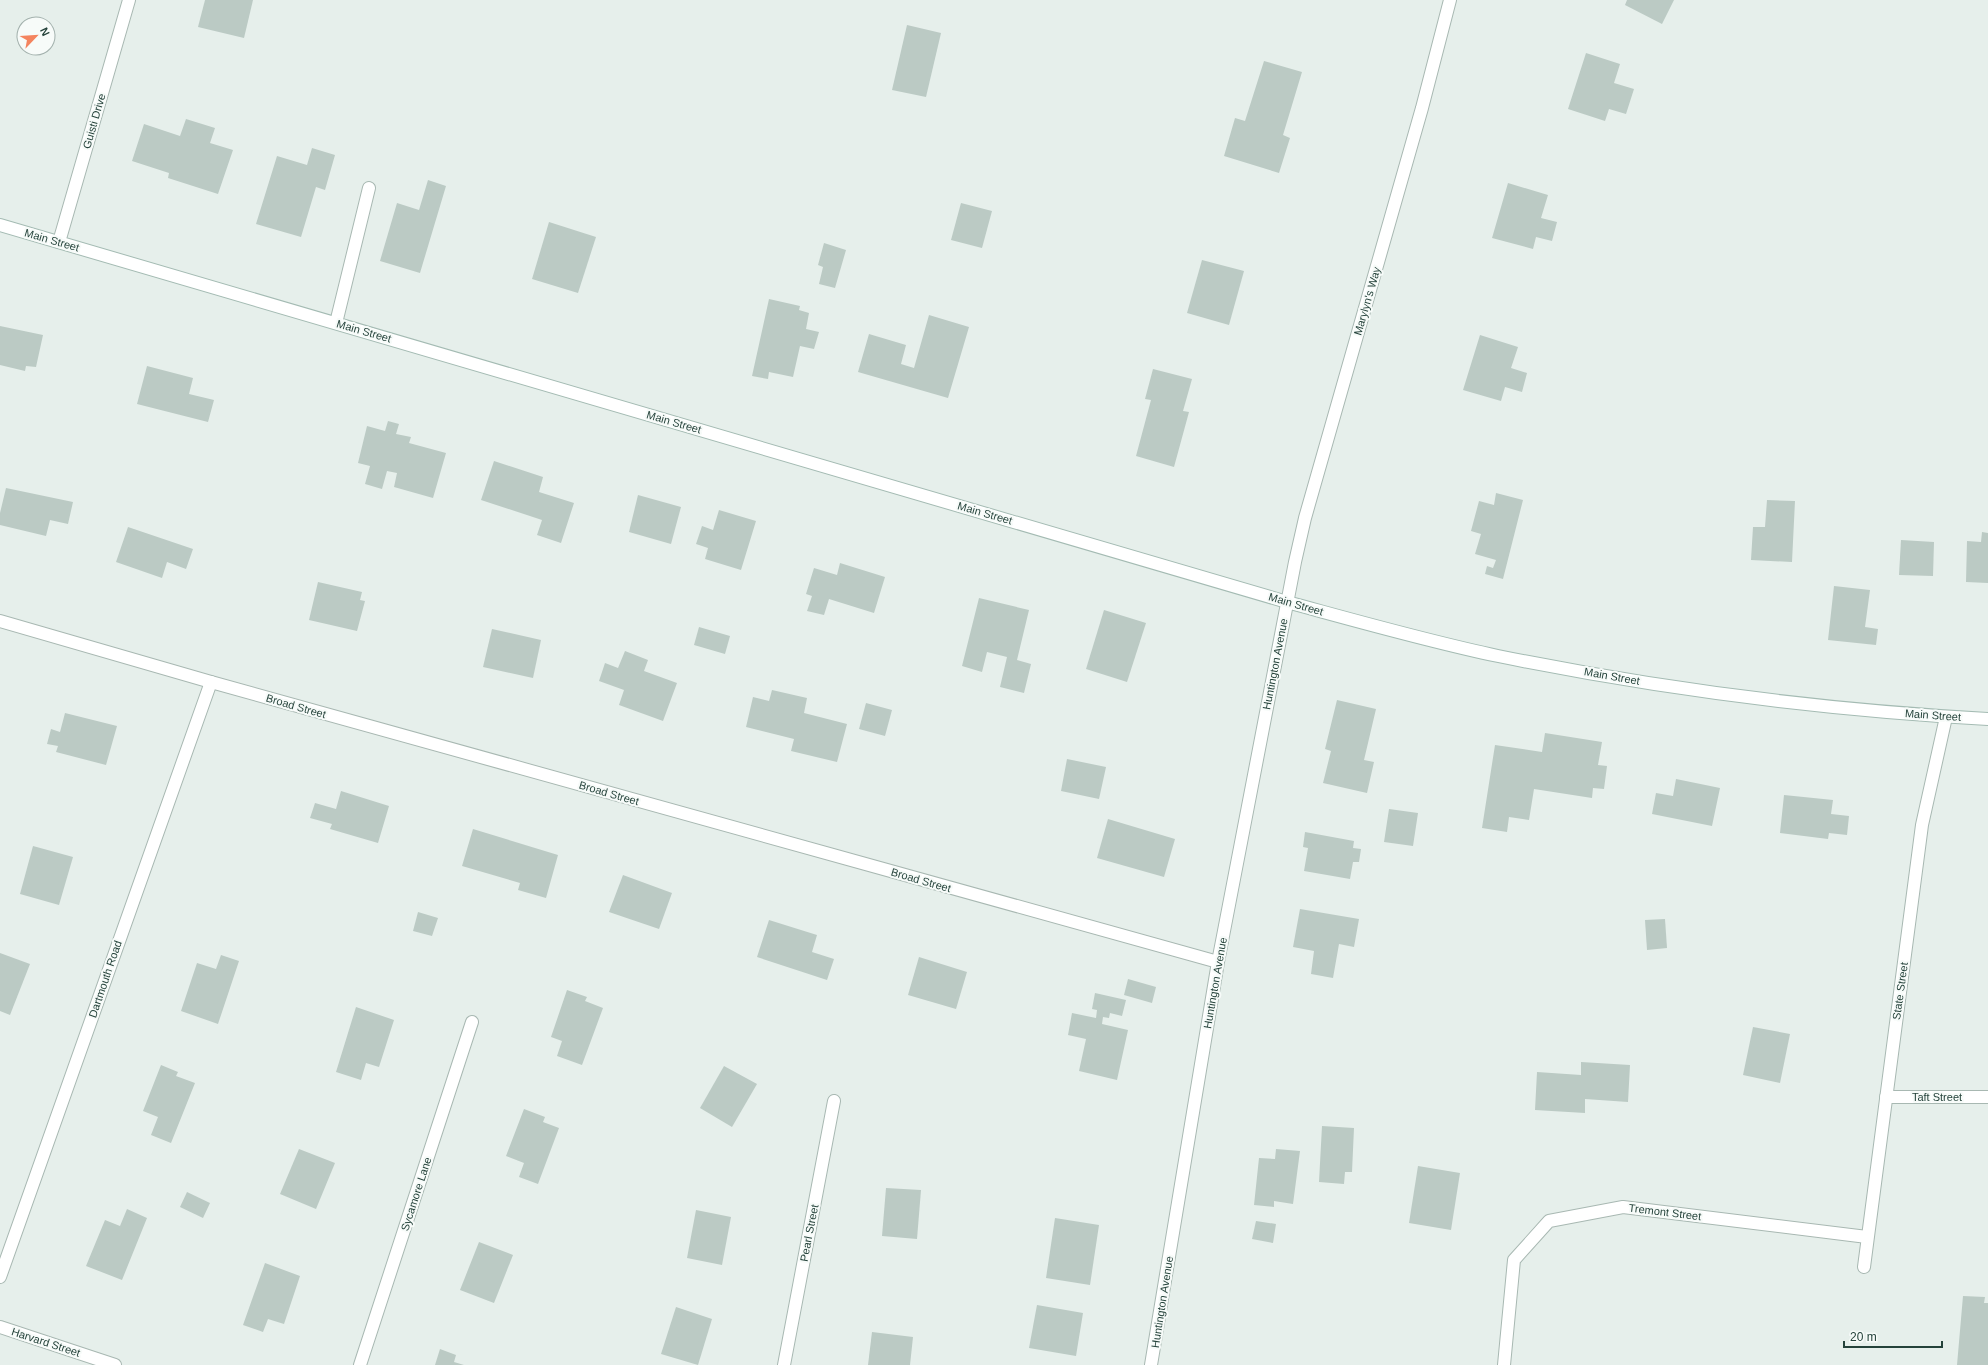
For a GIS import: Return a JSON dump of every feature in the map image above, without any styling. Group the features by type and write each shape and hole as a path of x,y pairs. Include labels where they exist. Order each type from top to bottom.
{"street":[{"name":"Guisti Drive","path":"59,242 129,0"},
{"name":"Marylyn's Way","path":"1287,602 1305,518 1422,108 1450,0"},
{"path":"336,323 369,188"},
{"name":"Main Street","path":"0,225 1287,602 1395,632 1498,656 1718,694 1946,717 1988,719"},
{"name":"Huntington Avenue","path":"1151,1365 1218,962 1287,602"},
{"name":"Broad Street","path":"0,621 210,682 1218,962"},
{"name":"Dartmouth Road","path":"0,1277 210,682"},
{"name":"State Street","path":"1864,1267 1922,825 1946,717"},
{"name":"Sycamore Lane","path":"360,1365 472,1022"},
{"name":"Taft Street","path":"1886,1097 1988,1097"},
{"name":"Pearl Street","path":"784,1365 834,1101"},
{"name":"Tremont Street","path":"1504,1365 1514,1260 1549,1221 1623,1207 1867,1237"},
{"name":"Harvard Street","path":"0,1327 115,1365"}],"building":[{"path":"205,0 253,0 244,38 198,27"},
{"path":"1627,0 1674,0 1662,24 1625,5"},
{"path":"907,25 941,33 926,97 892,90"},
{"path":"1586,53 1620,64 1614,83 1634,89 1626,114 1609,109 1605,121 1568,109"},
{"path":"1264,61 1302,72 1283,135 1290,138 1279,173 1224,156 1235,118 1245,121"},
{"path":"186,119 215,128 210,143 233,150 218,194 168,178 169,173 132,161 144,124 180,136"},
{"path":"312,148 335,155 325,190 316,187 301,237 256,224 277,156 307,165"},
{"path":"428,180 446,186 420,273 380,261 397,203 419,210"},
{"path":"1508,183 1548,195 1541,218 1557,222 1552,241 1536,237 1533,249 1492,238"},
{"path":"961,203 992,211 982,248 951,240"},
{"path":"549,222 596,237 578,293 532,279"},
{"path":"824,243 846,250 835,288 819,284 823,267 818,265"},
{"path":"1202,260 1244,271 1229,325 1187,313"},
{"path":"769,299 800,306 799,310 809,313 806,329 819,332 814,349 800,346 793,377 769,372 768,379 752,376"},
{"path":"929,315 969,327 948,398 858,372 869,334 906,345 901,364 914,368"},
{"path":"0,326 43,335 36,367 26,366 25,371 0,365"},
{"path":"1480,335 1518,347 1511,368 1527,373 1522,392 1505,387 1501,401 1463,390"},
{"path":"147,366 193,378 189,394 214,400 208,422 137,404"},
{"path":"1153,369 1192,379 1183,411 1189,412 1174,467 1136,456 1151,400 1145,399"},
{"path":"388,421 399,424 396,434 411,437 409,443 446,453 433,498 394,487 397,473 387,471 382,489 365,484 370,466 358,463 367,426 385,431"},
{"path":"494,461 543,477 539,492 574,503 561,543 537,535 542,520 481,500"},
{"path":"6,488 73,502 68,524 50,520 46,536 0,525 0,513"},
{"path":"1496,493 1523,500 1503,579 1485,574 1487,566 1493,568 1496,560 1475,554 1481,534 1471,531 1479,501 1494,505"},
{"path":"638,495 681,507 671,544 629,532"},
{"path":"1767,500 1795,501 1792,562 1751,560 1753,527 1765,527"},
{"path":"719,510 756,521 741,570 705,559 708,548 696,544 702,526 713,530"},
{"path":"128,527 193,549 186,569 167,562 162,578 116,562"},
{"path":"1982,532 1988,533 1988,583 1966,582 1967,541 1981,542"},
{"path":"1901,540 1934,542 1933,576 1899,575"},
{"path":"840,563 885,577 874,613 829,599 824,615 807,611 812,596 806,594 814,568 837,575"},
{"path":"318,582 362,592 360,600 365,601 357,631 309,620"},
{"path":"1834,586 1870,590 1865,627 1878,629 1876,645 1828,640"},
{"path":"979,598 1029,610 1017,660 1031,664 1024,693 1000,687 1007,657 987,652 982,672 962,666"},
{"path":"1104,610 1146,623 1127,682 1086,669"},
{"path":"699,627 730,636 725,654 694,645"},
{"path":"492,629 541,640 533,678 483,667"},
{"path":"625,651 648,660 644,671 677,683 663,721 619,705 624,690 599,681 605,663 618,668"},
{"path":"772,690 807,698 804,713 847,724 837,762 791,751 794,739 746,727 753,697 769,701"},
{"path":"1337,700 1376,709 1364,760 1374,762 1367,793 1323,783 1331,751 1325,749"},
{"path":"866,703 892,710 885,736 859,729"},
{"path":"65,713 117,726 106,765 56,752 58,746 47,744 51,729 60,732"},
{"path":"1545,733 1602,742 1598,765 1607,766 1604,789 1593,788 1592,798 1534,789 1529,820 1509,817 1507,832 1482,828 1495,745 1542,752"},
{"path":"1067,759 1106,767 1099,799 1061,791"},
{"path":"1676,779 1720,788 1712,826 1652,814 1656,793 1673,796"},
{"path":"341,791 389,806 378,843 330,829 332,824 310,818 315,803 336,809"},
{"path":"1784,795 1833,800 1831,814 1849,816 1847,835 1829,833 1828,839 1780,833"},
{"path":"1389,809 1418,813 1413,846 1384,842"},
{"path":"1108,819 1175,839 1164,877 1097,858"},
{"path":"473,829 558,855 546,898 518,890 520,883 462,866"},
{"path":"1305,832 1354,841 1353,848 1361,849 1359,862 1353,862 1350,879 1304,871 1308,848 1303,847"},
{"path":"33,846 73,857 59,905 20,894"},
{"path":"623,875 672,893 659,929 609,912"},
{"path":"1300,909 1359,919 1354,947 1339,944 1333,978 1311,974 1314,951 1293,947"},
{"path":"418,912 438,918 432,936 413,931"},
{"path":"1665,919 1667,948 1647,950 1645,920"},
{"path":"769,920 817,935 812,952 834,959 827,980 757,957"},
{"path":"0,953 30,964 10,1015 0,1011"},
{"path":"221,955 239,961 218,1024 181,1011 197,963 216,969"},
{"path":"919,957 967,972 956,1009 908,995"},
{"path":"1128,979 1156,987 1152,1003 1124,995"},
{"path":"567,990 587,997 585,1001 603,1008 582,1065 557,1056 562,1041 551,1037"},
{"path":"1095,993 1126,1000 1122,1016 1110,1013 1109,1018 1103,1017 1102,1024 1128,1030 1117,1080 1079,1071 1086,1039 1068,1035 1072,1013 1096,1018 1097,1010 1092,1009"},
{"path":"356,1007 394,1020 379,1067 366,1063 361,1080 336,1072"},
{"path":"1753,1027 1790,1034 1780,1083 1743,1075"},
{"path":"1581,1062 1630,1065 1628,1102 1585,1099 1585,1113 1535,1110 1537,1072 1581,1075"},
{"path":"161,1065 178,1072 176,1076 195,1083 171,1143 151,1135 158,1117 143,1111"},
{"path":"724,1066 757,1084 732,1127 700,1108"},
{"path":"524,1109 545,1117 543,1122 559,1128 538,1184 519,1177 524,1163 506,1156"},
{"path":"1322,1126 1354,1128 1352,1172 1345,1172 1344,1184 1319,1182"},
{"path":"299,1149 335,1163 316,1209 280,1194"},
{"path":"1276,1149 1300,1151 1293,1204 1274,1201 1274,1207 1254,1205 1259,1158 1275,1159"},
{"path":"1418,1166 1460,1173 1451,1230 1409,1223"},
{"path":"886,1188 921,1190 917,1239 882,1236"},
{"path":"187,1192 210,1203 203,1218 180,1207"},
{"path":"127,1209 147,1218 122,1280 86,1266 105,1220 120,1226"},
{"path":"696,1210 731,1217 722,1265 687,1258"},
{"path":"1055,1218 1099,1225 1090,1285 1046,1278"},
{"path":"1256,1221 1276,1224 1273,1243 1252,1239"},
{"path":"479,1242 513,1255 494,1303 460,1290"},
{"path":"265,1263 300,1276 284,1324 268,1319 263,1332 243,1325"},
{"path":"1963,1296 1985,1297 1984,1303 1988,1303 1988,1365 1957,1365"},
{"path":"1037,1305 1083,1313 1076,1356 1029,1348"},
{"path":"676,1307 712,1319 698,1365 661,1354"},
{"path":"872,1332 913,1337 910,1365 868,1365"},
{"path":"440,1349 456,1355 454,1362 464,1365 435,1365"}]}
